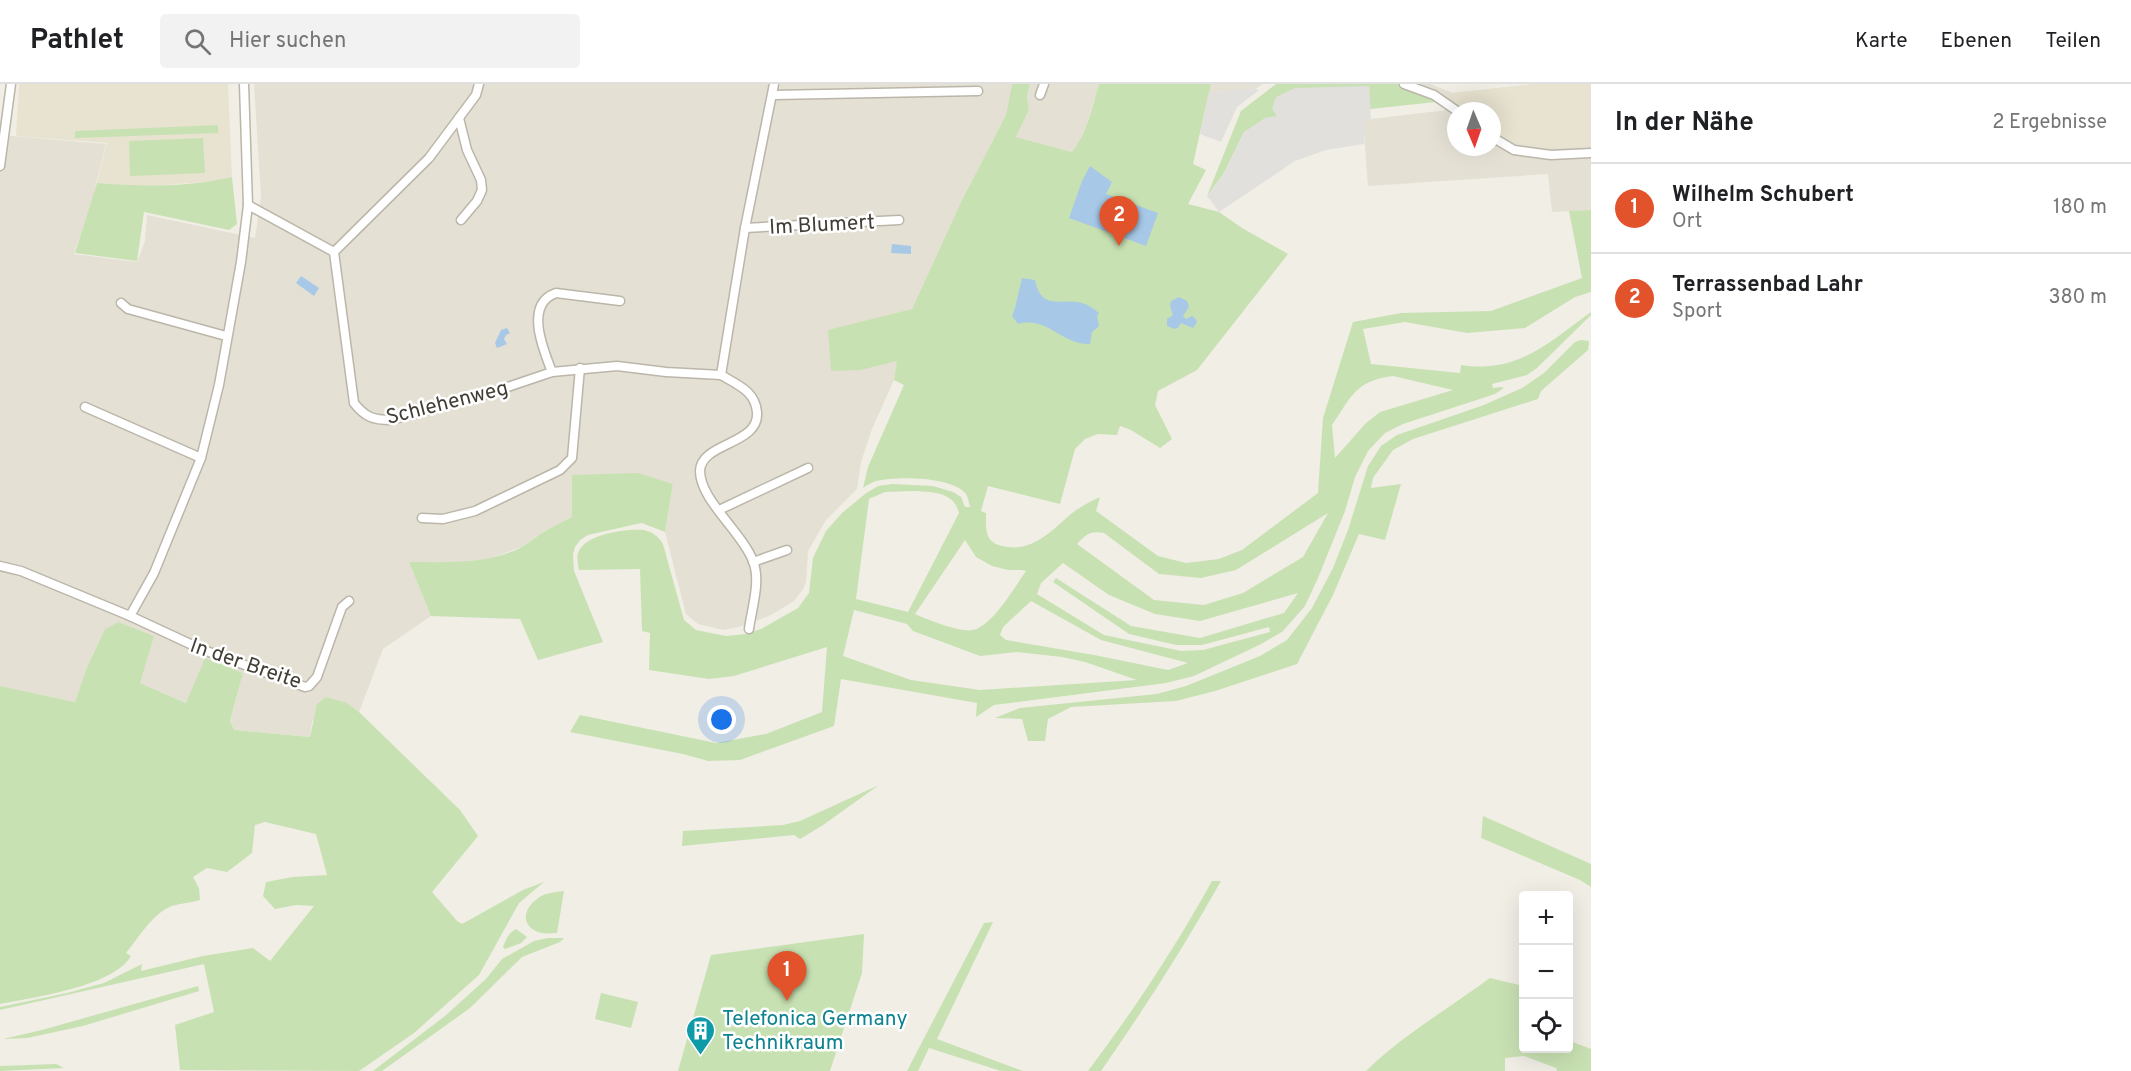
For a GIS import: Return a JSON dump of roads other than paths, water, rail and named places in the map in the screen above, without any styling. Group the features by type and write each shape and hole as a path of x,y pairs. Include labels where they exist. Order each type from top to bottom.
{"street":[{"path":"0,166 11,84"},
{"path":"130,616 154,573 201,458 219,385 241,262 248,205 244,84"},
{"path":"248,205 334,252 429,158 476,95 479,84"},
{"name":"Im Blumert","path":"721,375 745,228 774,95 774,84"},
{"path":"1040,95 1044,84"},
{"path":"1404,84 1434,95 1447,104"},
{"path":"774,95 978,91"},
{"path":"459,118 467,150 481,180 482,190 477,201 461,220"},
{"path":"1501,142 1514,150 1551,155 1591,153"},
{"name":"Im Blumert","path":"745,228 899,220"},
{"name":"Schlehenweg","path":"334,252 354,403 368,418 391,420 487,394 552,372 580,368"},
{"path":"552,372 537,320 540,306 547,296 556,293 620,301"},
{"path":"121,303 129,309 226,336"},
{"path":"422,518 443,519 475,511 560,470 572,458 580,368 618,366 721,375 743,388 755,400 757,416 753,428 709,455 701,465 700,472 705,492 753,562 756,585 749,629"},
{"path":"85,407 201,458"},
{"path":"719,510 808,468"},
{"path":"753,562 787,550"},
{"name":"In der Breite","path":"0,566 41,579 201,649 305,687 317,677 342,608 349,601"}],"water":[{"path":"1090,166 1112,182 1106,194 1158,213 1146,246 1069,218 1082,181"},
{"path":"892,244 911,246 911,254 891,253"},
{"path":"301,276 319,288 314,296 296,283"},
{"path":"1022,278 1035,280 1045,299 1080,303 1099,313 1097,316 1099,326 1092,332 1090,344 1071,340 1038,324 1018,324 1012,316"},
{"path":"1179,297 1187,301 1189,307 1183,316 1186,319 1192,316 1197,322 1193,328 1181,323 1178,328 1174,329 1167,326 1167,319 1173,315 1171,301"},
{"path":"507,328 510,333 504,339 507,344 497,348 495,343 501,330"}],"place":[{"name":"Terrassenbad Lahr","path":"1119,246"},
{"name":"Wilhelm Schubert","path":"787,1001"},
{"name":"Telefonica Germany Technikraum","path":"701,1056"}]}
